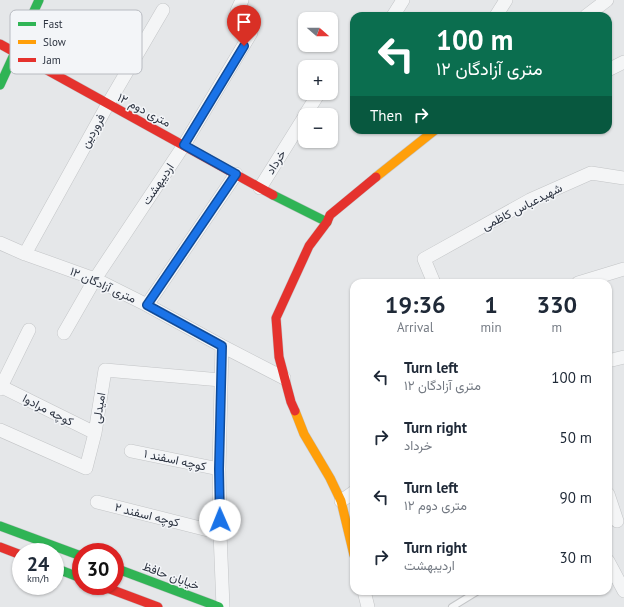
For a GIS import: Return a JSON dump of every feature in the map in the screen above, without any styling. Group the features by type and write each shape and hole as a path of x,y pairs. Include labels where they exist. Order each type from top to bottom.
{"street":[{"path":"34,10 39,0"},
{"path":"396,12 403,0"},
{"path":"498,12 506,0"},
{"path":"591,12 607,0"},
{"name":"فروردین","path":"142,46 163,10"},
{"name":"اردیبهشت","path":"64,334 95,279 184,145 251,33"},
{"name":"۱۲ متری دوم","path":"0,44 10,50"},
{"path":"612,68 624,62"},
{"path":"0,85 10,64"},
{"name":"۱۲ متری دوم","path":"53,74 260,188 327,222"},
{"name":"فروردین","path":"25,254 126,74"},
{"name":"خرداد","path":"260,188 298,126"},
{"path":"350,538 341,501 330,478 304,434 291,402 279,357 276,318 309,246 327,222 330,215 430,134"},
{"name":"شهیدعباس کاظمی","path":"432,279 424,260 530,200 591,172 624,178"},
{"path":"147,305 236,174"},
{"name":"۱۲ متری آزادگان","path":"0,244 95,279 284,378"},
{"path":"591,279 624,269"},
{"path":"0,387 29,330"},
{"path":"222,346 219,469 223,607"},
{"path":"612,361 624,357"},
{"name":"امیدلی","path":"0,430 86,468 95,433 105,370 221,380"},
{"name":"کوچه مرادوا","path":"0,387 95,433"},
{"name":"کوچه اسفند ۱","path":"131,451 219,469"},
{"path":"341,501 350,495"},
{"name":"کوچه اسفند ۲","path":"98,502 220,533"},
{"path":"612,508 616,522"},
{"path":"0,526 72,553"},
{"path":"0,547 12,552"},
{"path":"612,568 624,591"},
{"name":"خیابان حافظ","path":"124,571 219,607"},
{"path":"124,595 150,606"},
{"path":"365,595 368,607"}],"lane":[{"path":"452,607 472,595"}],"traffic: fast":[{"path":"34,10 39,0"},
{"path":"0,85 10,63"},
{"path":"273,195 327,222"},
{"path":"0,526 72,553"},
{"path":"64,571 72,575"},
{"path":"124,571 219,607"}],"traffic: slow":[{"path":"376,177 430,134"},
{"path":"295,411 304,434 330,478 341,501 350,538"}],"traffic: jam":[{"path":"0,44 10,50"},
{"path":"54,74 273,195"},
{"path":"295,411 291,402 279,357 276,318 309,246 327,222 330,215 376,177"},
{"path":"0,547 12,552"},
{"path":"124,594 158,607"}],"route":[{"path":"220,520 219,469 222,346 147,305 236,174 184,145 244,46"}]}
